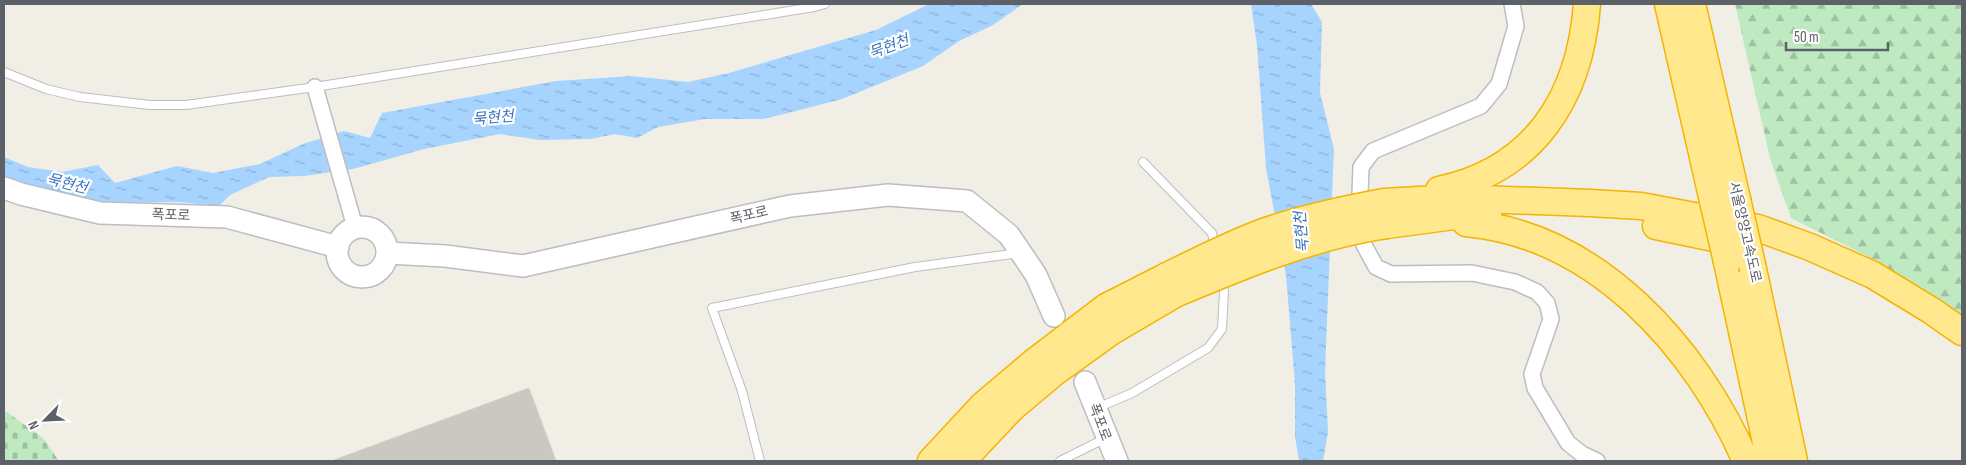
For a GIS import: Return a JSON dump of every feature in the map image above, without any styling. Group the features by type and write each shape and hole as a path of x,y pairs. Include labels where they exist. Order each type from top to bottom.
{"highway":[{"path":"1385,214 1494,171 1524,149 1553,116 1566,92 1578,53 1587,4"},
{"name":"서울양양고속도로","path":"1668,4 1725,200 1753,269 1794,461"},
{"name":"서울양양고속도로","path":"1692,4 1725,200 1727,262 1770,461"},
{"path":"1385,214 1454,198 1590,202 1641,206 1758,228 1818,250 1873,275 1932,311 1962,332"},
{"path":"962,461 1012,408 1055,372 1219,250 1258,234 1344,209 1430,220 1483,224 1521,233 1563,251 1609,281 1659,325 1682,353 1725,418 1746,461"},
{"path":"1430,220 1469,214 1564,214 1654,226 1766,249 1803,260 1874,294 1962,350"},
{"path":"931,461 982,406 1034,362 1106,307 1171,285"}],"main road":[{"name":"폭포로","path":"4,188 21,194 100,212 227,217 338,247"},
{"name":"폭포로","path":"387,253 445,256 523,266 790,206 888,195 967,201 1009,235 1036,275 1054,316"},
{"path":"355,227 366,227 374,230 382,236 386,244 387,253 385,261 378,271 370,276 352,275 342,266 338,258 340,239 355,227"},
{"name":"폭포로","path":"1085,382 1106,438 1117,461"}],"street":[{"path":"1512,4 1516,26 1499,84 1481,106 1373,151 1361,167 1360,194 1364,245 1376,267 1391,274 1472,274 1515,282 1537,292 1547,303 1551,319 1532,374 1535,388 1568,443 1582,454 1597,461"},
{"path":"315,87 355,227"}],"lane":[{"path":"4,72 46,89 80,97 150,105 186,105 315,87 826,4"},
{"path":"1143,162 1212,233 1217,258"},
{"path":"760,461 742,391 712,308 915,268 1021,252"},
{"path":"1095,408 1132,394 1208,348 1222,329 1224,292 1219,267"},
{"path":"1060,461 1106,438"}],"green space":[{"path":"1735,4 1962,4 1962,318 1923,288 1863,254 1791,218 1770,158"},
{"path":"4,410 43,438 59,461 4,461"}],"water":[{"name":"묵현천","path":"929,4 1023,4 993,25 959,41 923,66 842,99 763,119 705,119 658,127 637,138 615,134 590,139 540,140 500,134 424,149 353,169 304,176 269,177 230,195 219,206 179,202 71,203 20,181 4,178 4,157 28,167 62,172 98,165 115,183 177,166 213,173 260,164 303,144 344,131 370,138 382,113 556,81 631,76 688,82 729,73 876,30"},
{"name":"묵현천","path":"1251,4 1311,4 1322,22 1320,93 1334,149 1325,371 1328,432 1323,461 1299,461 1295,436 1295,384 1286,276 1266,168 1257,45"}],"building":[{"path":"529,388 556,461 334,461 334,460"}]}
